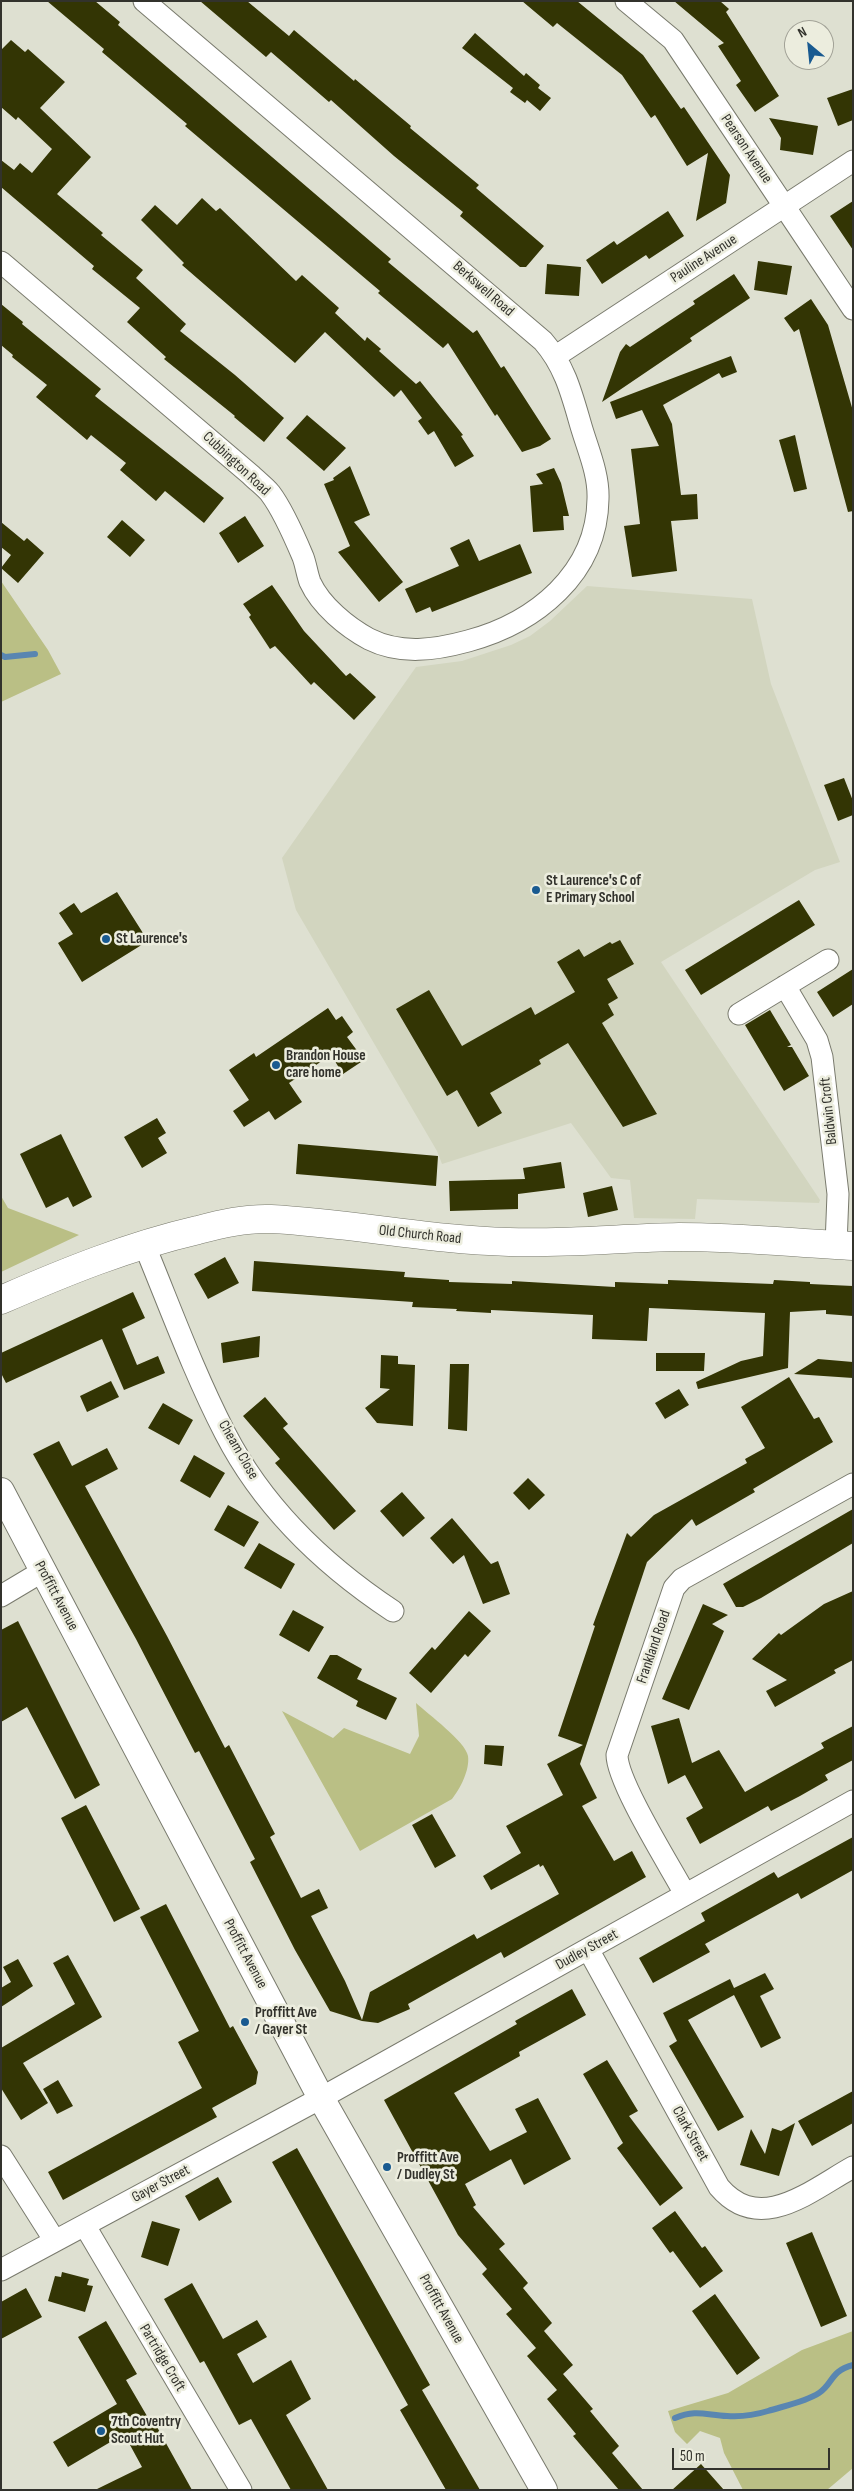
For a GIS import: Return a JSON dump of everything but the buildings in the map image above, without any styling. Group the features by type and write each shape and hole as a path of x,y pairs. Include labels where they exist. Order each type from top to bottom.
{"main road":[{"name":"Old Church Road","path":"1,1300 87,1264 144,1244 220,1224 270,1219 394,1234 500,1242 543,1243 707,1237 845,1246"}],"street":[{"name":"Berkswell Road","path":"144,1 543,341 556,356 566,374 596,476 598,499 590,547 576,571 560,592 535,612 481,638"},
{"name":"Pearson Avenue","path":"626,1 673,40 853,309"},
{"name":"Pauline Avenue","path":"556,356 853,161"},
{"name":"Cubbington Road","path":"1,262 251,475 270,494 303,558 310,583 327,607 349,626 376,642 411,650 442,648 481,638"},
{"path":"739,1014 828,960"},
{"name":"Baldwin Croft","path":"785,986 817,1040 822,1057 845,1246"},
{"name":"Cheam Close","path":"144,1244 222,1426 255,1482 291,1526 324,1560 360,1589 394,1611"},
{"name":"Frankland Road","path":"685,1894 627,1787 617,1762 617,1755 674,1588 682,1579 853,1484"},
{"name":"Proffitt Avenue","path":"1,1491 321,2098 544,2490"},
{"path":"1,1596 43,1571"},
{"name":"Dudley Street","path":"321,2098 853,1801"},
{"name":"Clark Street","path":"588,1949 719,2186 729,2198 741,2205 757,2210 774,2209 853,2167"},
{"name":"Gayer Street","path":"1,2270 321,2098"},
{"path":"1,2156 55,2241"},
{"name":"Partridge Croft","path":"85,2226 240,2490"}],"shaded area":[{"name":"St Laurence's C of E Primary School","path":"587,586 752,599 771,684 840,862 815,870 661,962 820,1200 819,1203 697,1199 695,1219 634,1218 630,1180 611,1178 571,1123 442,1164 437,1151 296,910 282,858 416,667 462,661 511,645 530,636 550,621"}],"green space":[{"path":"1,581 48,650 61,674 1,702"},
{"path":"1,1196 8,1208 79,1235 1,1272"},
{"path":"416,1703 454,1736 466,1750 468,1761 464,1779 452,1799 360,1851 282,1711 333,1738 344,1728 410,1754 419,1736"},
{"path":"853,2331 853,2468 827,2490 743,2490 724,2453 720,2438 700,2431 687,2444 675,2432 668,2411 728,2393 802,2350"}],"waterway":[{"path":"1,655 5,657 35,654"},
{"path":"675,2418 695,2413 732,2416 748,2415 794,2404 819,2393 836,2374 853,2365"}],"place":[{"name":"St Laurence's C of E Primary School","path":"536,890"},
{"name":"St Laurence's","path":"106,939"},
{"name":"Brandon House care home","path":"276,1065"},
{"name":"Proffitt Ave / Gayer St","path":"245,2022"},
{"name":"Proffitt Ave / Dudley St","path":"387,2167"},
{"name":"7th Coventry Scout Hut","path":"101,2431"}]}
